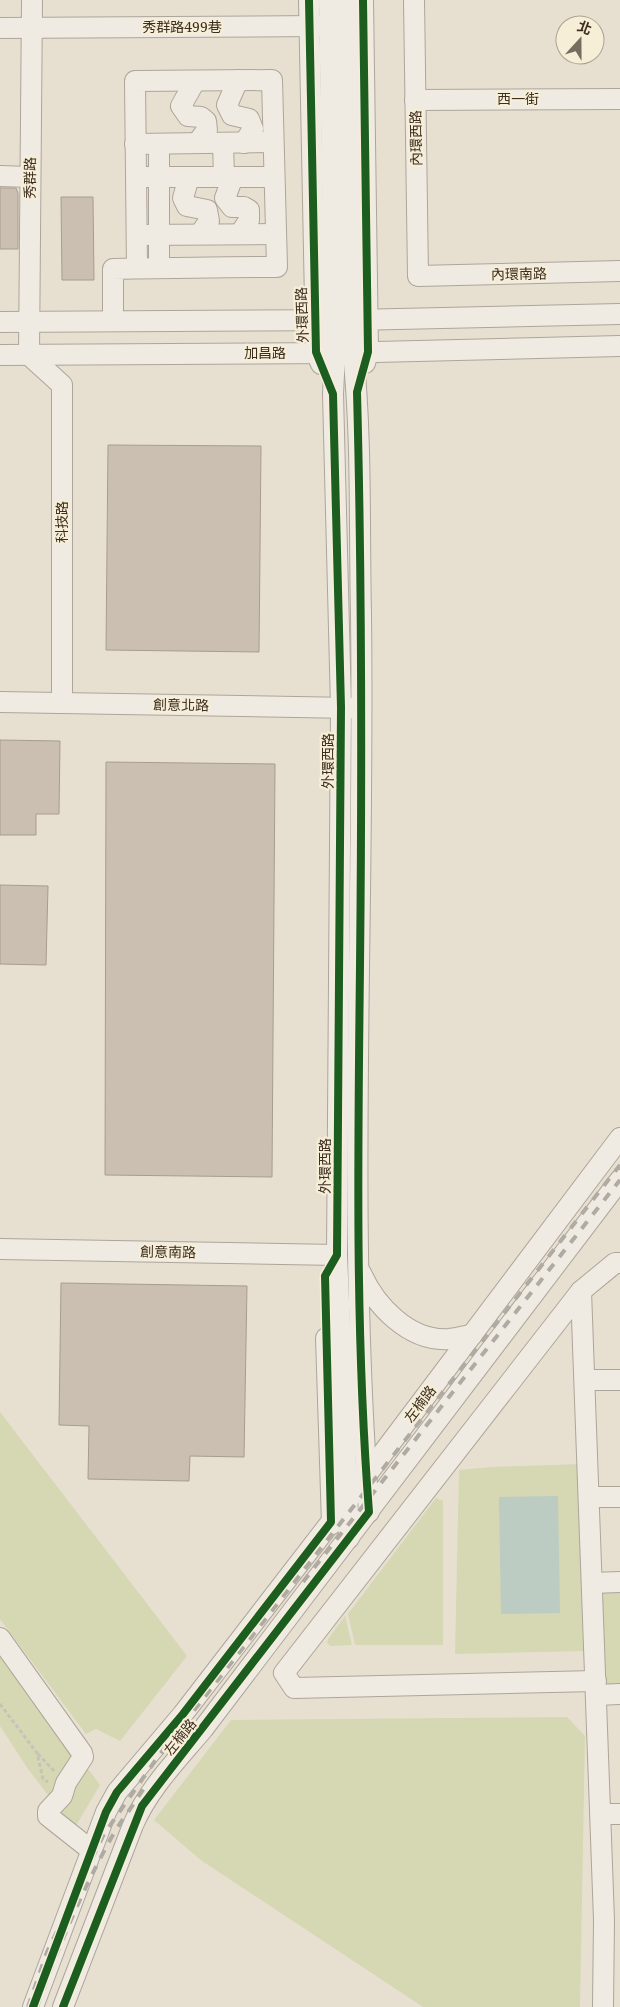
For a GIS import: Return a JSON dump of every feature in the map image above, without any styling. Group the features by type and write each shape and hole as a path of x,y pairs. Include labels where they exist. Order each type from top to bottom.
{"street":[{"name":"秀群路","path":"29,355 32,0"},
{"name":"外環西路","path":"309,0 309,26 342,320"},
{"name":"外環西路","path":"329,0 347,25"},
{"name":"外環西路","path":"346,0 343,352 333,394 341,707 337,1255 349,1538"},
{"name":"外環西路","path":"363,0 347,25 342,320 343,352 357,392 362,708 358,1267 368,1512"},
{"name":"內環西路","path":"414,0 418,276"},
{"name":"秀群路499巷","path":"0,28 347,25"},
{"path":"181,268 190,234 209,221 207,210 187,206 183,198 188,144 206,130 206,121 201,117 188,116 181,106 195,80"},
{"path":"238,80 227,105 232,116 249,119 253,130 244,143"},
{"path":"113,321 113,269 277,267 272,80 135,81 137,268"},
{"name":"西一街","path":"415,100 620,99"},
{"path":"135,144 273,142"},
{"path":"223,143 228,177 226,198 232,207 244,207 249,210 249,220 233,234 227,267"},
{"path":"159,144 159,268"},
{"path":"0,176 30,177"},
{"path":"136,177 274,178"},
{"path":"137,234 276,234"},
{"name":"內環南路","path":"418,276 620,272"},
{"path":"0,322 342,320 620,314"},
{"name":"加昌路","path":"0,355 343,352 620,346"},
{"name":"科技路","path":"29,355 62,385 62,703"},
{"name":"創意北路","path":"0,702 362,708"},
{"name":"左楠路","path":"33,2007 91,1850 106,1812 117,1792 183,1714 332,1522 620,1138"},
{"name":"左楠路","path":"64,2007 142,1806 349,1538 620,1180"},
{"name":"創意南路","path":"0,1249 337,1255"},
{"name":"外環西路","path":"332,1558 325,1276 337,1255"},
{"path":"618,1263 581,1291 284,1673 294,1688 596,1688 620,1694"},
{"name":"外環西路","path":"358,1267 368,1289 382,1307 394,1319 414,1332 447,1339 472,1335"},
{"path":"581,1291 596,1688 610,1814 612,1920 603,2007"},
{"path":"585,1380 620,1380"},
{"path":"589,1497 620,1496"},
{"path":"592,1582 620,1582"},
{"path":"0,1638 82,1753 82,1757 66,1783 62,1796 48,1811 48,1816 91,1850"}],"path":[{"path":"0,1704 37,1753 57,1775"},
{"path":"37,1753 43,1779 51,1784 55,1781"}],"green space":[{"path":"0,1412 187,1656 120,1741 96,1729 86,1734 0,1619"},
{"path":"580,1464 587,1651 455,1654 459,1470"},
{"path":"436,1498 443,1501 443,1645 355,1645 348,1614"},
{"path":"600,1592 620,1592 620,1688 603,1688"},
{"path":"345,1616 352,1645 330,1646 327,1643 328,1639"},
{"path":"0,1650 100,1785 74,1829 28,1769 0,1726"},
{"path":"567,1717 585,1736 580,2007 423,2007 202,1861 154,1820 231,1720"}],"shaded area":[{"path":"558,1496 560,1613 501,1614 499,1497"}],"building":[{"path":"0,188 16,188 18,193 18,249 0,249"},
{"path":"61,197 93,197 94,280 62,280"},
{"path":"108,445 261,446 259,652 106,650"},
{"path":"0,740 60,741 59,814 36,814 36,835 0,835"},
{"path":"106,762 275,764 272,1177 105,1175"},
{"path":"0,885 48,886 46,965 0,964"},
{"path":"61,1283 247,1286 244,1457 190,1456 189,1481 88,1479 89,1426 59,1425"}],"railway":[{"path":"28,2007 47,1952 104,1834 157,1758 620,1165"},
{"path":"303,1582 620,1180"},
{"path":"37,2007 61,1944 88,1882 113,1835 144,1788"}],"cycle path":[{"path":"33,2007 106,1812 117,1792 183,1714 331,1522 325,1276 337,1255 341,707 333,394 316,352 309,0"},
{"path":"63,2007 142,1806 369,1512 361,1376 358,1239 361,679 357,392 368,352 363,0"}]}
